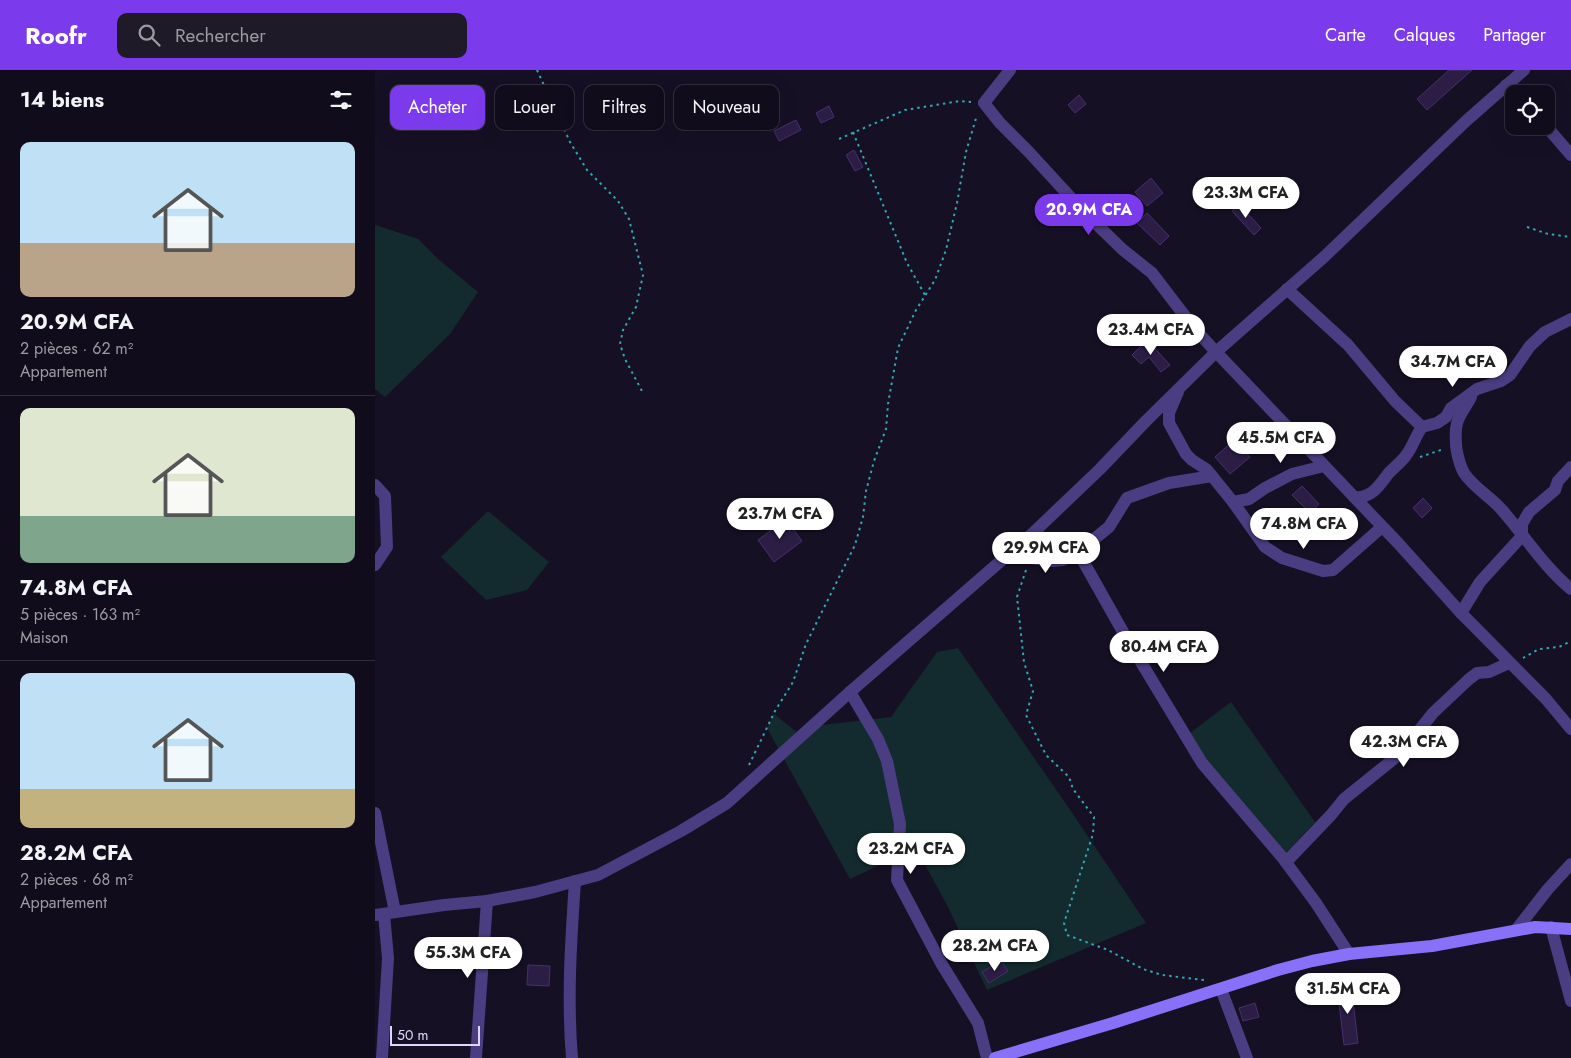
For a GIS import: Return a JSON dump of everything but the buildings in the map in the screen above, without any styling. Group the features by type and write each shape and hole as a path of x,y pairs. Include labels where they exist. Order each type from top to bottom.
{"street":[{"path":"1009,70 983,103 1000,123 1084,212 1123,249 1152,272 1194,328 1461,613 1546,700 1571,730"},
{"path":"1506,85 1524,70"},
{"path":"385,914 487,901 535,892 598,875 681,831 727,803 850,692 1007,555 1100,469 1216,352 1331,250 1505,86"},
{"path":"1554,135 1571,155"},
{"path":"1287,289 1348,345 1395,401 1422,427"},
{"path":"1354,497 1364,496 1383,484 1389,473 1407,455 1422,427 1437,423 1446,417 1451,408 1474,390 1501,381 1514,369 1530,346 1545,332 1571,319"},
{"path":"1179,388 1169,413 1169,423 1187,454 1213,476 1265,547 1282,558 1323,571 1333,570 1382,527"},
{"path":"1474,390 1457,420 1456,445 1464,472 1501,509 1522,536 1571,589"},
{"path":"1233,502 1249,499 1292,474 1324,466"},
{"path":"1461,613 1485,576 1522,536 1523,524 1529,512 1555,490 1558,481 1571,467"},
{"path":"1007,555 1053,561 1063,560 1078,552 1109,528 1127,498 1169,483 1213,476"},
{"path":"375,485 385,496 387,547 375,564"},
{"path":"1078,552 1131,646 1202,763 1286,862 1316,903 1349,954"},
{"path":"1286,862 1331,815 1343,799 1401,753 1433,713 1468,680 1477,673 1489,672 1509,663"},
{"path":"850,692 878,739 887,761 900,824 897,880 941,963 978,1023 987,1058"},
{"path":"375,813 388,958 382,1058"},
{"path":"1516,930 1548,889 1571,864"},
{"path":"572,1058 569,1017 575,881"},
{"path":"476,1058 487,901"},
{"path":"995,1058 1277,970 1312,961 1349,954 1432,946 1535,927 1571,929"},
{"path":"1551,927 1571,1001"},
{"path":"1221,989 1247,1058"}],"path":[{"path":"537,70 569,142 587,170 618,201 629,218 643,275 636,307 623,330 620,344 625,359 643,393"},
{"path":"839,139 905,110 960,101 983,103"},
{"path":"746,769 775,711 793,682 806,644 855,545 863,517 866,491 874,461 886,429 888,404 898,348 916,310 935,280 946,250 966,152 980,105 983,103"},
{"path":"853,132 907,263 925,296"},
{"path":"1527,227 1548,234 1571,237"},
{"path":"1418,458 1456,445"},
{"path":"1031,558 1017,597 1024,662 1033,691 1026,715 1046,755 1069,777 1073,789 1094,817 1093,834 1063,923 1067,935 1108,950 1143,968 1162,975 1209,981"},
{"path":"1509,663 1539,649 1559,647 1571,641"}],"green space":[{"path":"375,225 418,239 438,259 478,292 450,334 385,397 375,389"},
{"path":"488,511 549,562 527,590 486,600 441,557"},
{"path":"958,648 1146,923 987,990 948,907 916,848 850,879 767,728 774,714 802,736 814,726 891,717 937,652"},
{"path":"1231,702 1315,822 1283,856 1186,736"}]}
